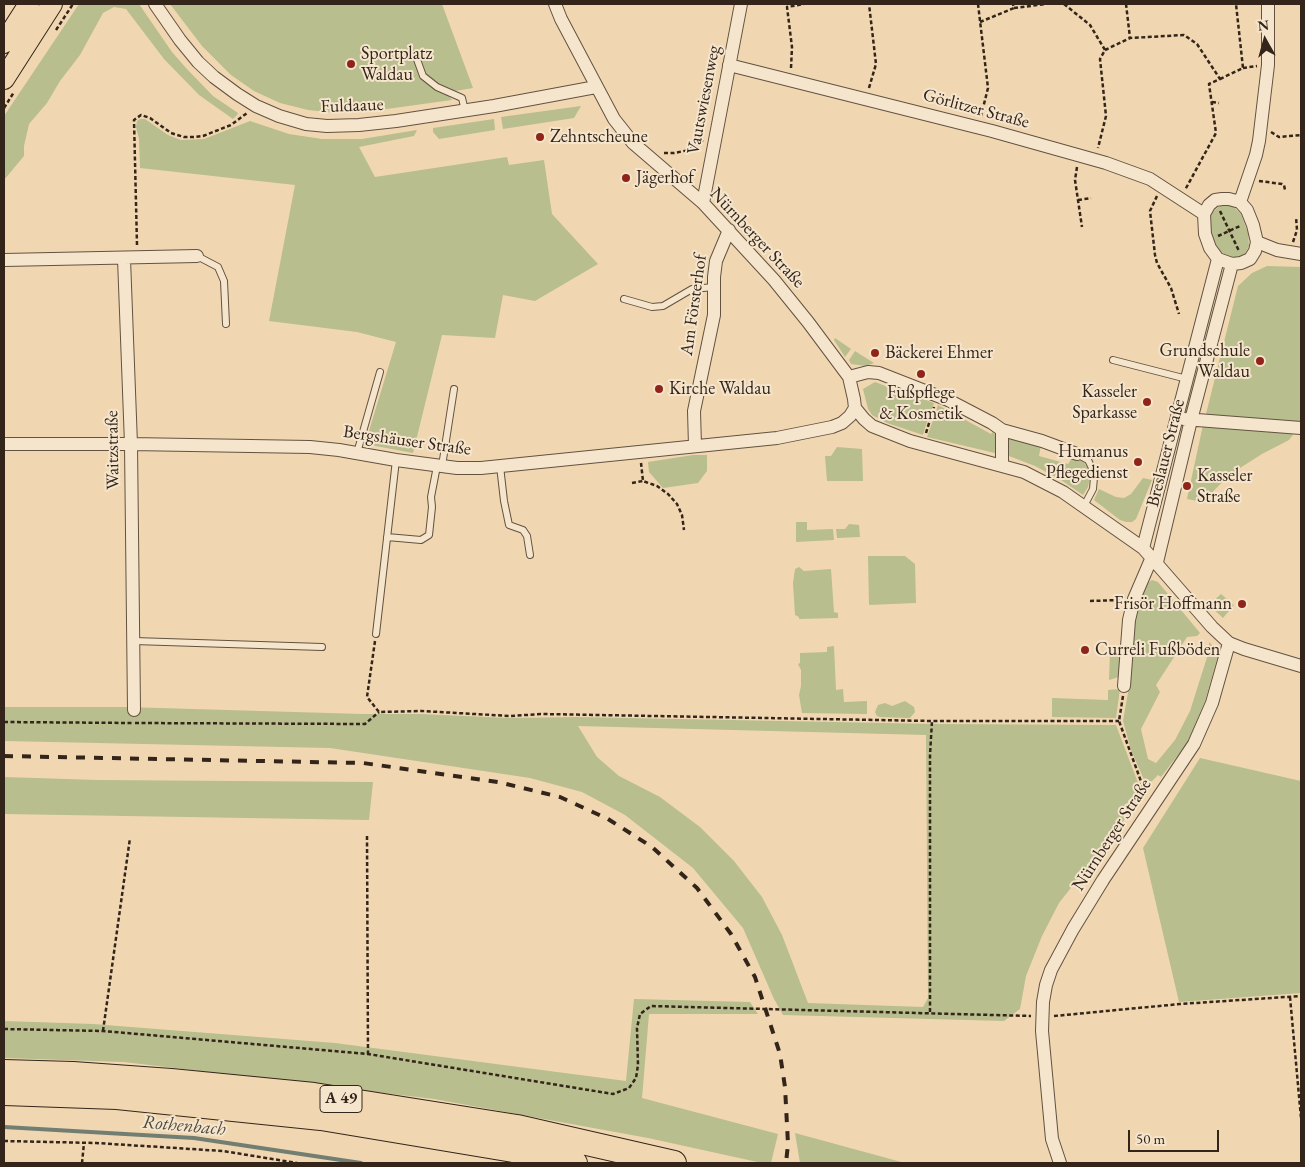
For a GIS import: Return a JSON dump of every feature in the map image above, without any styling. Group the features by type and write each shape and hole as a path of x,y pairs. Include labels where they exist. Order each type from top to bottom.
{"highway":[{"name":"A 49","path":"4,1072 73,1074 314,1094 518,1127 674,1163"},
{"name":"A 49","path":"4,1093 117,1097 321,1118 513,1150 575,1163"}],"main road":[{"path":"4,43 29,4"},
{"path":"4,79 52,4"}],"street":[{"name":"Fuldaaue","path":"155,4 198,62 214,77 256,106 306,124 359,126 396,122 596,87"},
{"name":"Nürnberger Straße","path":"555,4 561,19 614,119 633,143 703,203 774,280 849,377 854,398 854,408"},
{"name":"Vautswiesenweg","path":"703,203 728,64 741,4"},
{"path":"1240,202 1256,155 1261,126 1268,65 1268,4"},
{"name":"Görlitzer Straße","path":"728,64 978,127 1096,160 1133,172 1162,186 1204,214"},
{"path":"1238,263 1218,259 1207,240 1203,224 1204,214 1209,205 1215,200 1229,199 1240,202 1252,220 1257,242 1295,253"},
{"name":"Am Försterhof","path":"694,446 694,411 714,316 716,261 729,230"},
{"name":"Breslauer Straße","path":"1151,556 1238,263 1250,259 1255,252 1257,242"},
{"path":"4,260 197,256"},
{"name":"Waitzstraße","path":"131,258 134,717"},
{"name":"Breslauer Straße","path":"1151,556 1177,418 1218,259"},
{"path":"849,377 868,372 880,373 938,395 1002,430 1042,441 1077,454"},
{"path":"854,408 872,426 891,434 1002,465 1042,480 1084,506 1151,556 1212,627 1229,643 1301,666"},
{"name":"Bergshäuser Straße","path":"4,444 310,447 465,468 777,438 832,427 842,423 850,416 854,408"},
{"path":"1177,418 1301,428"},
{"path":"1002,430 1002,465"},
{"path":"1124,686 1129,620 1133,602 1151,556"},
{"name":"Nürnberger Straße","path":"1060,1163 1052,1140 1041,1017 1044,993 1051,970 1103,880 1194,744 1212,703 1229,643"}],"lane":[{"path":"415,54 424,76 437,87 462,98 465,111"},
{"path":"197,256 218,267 224,281 226,324"},
{"path":"624,299 652,307 663,306 692,289 714,287"},
{"path":"1113,360 1187,379"},
{"path":"358,453 380,372"},
{"path":"387,537 420,540 429,534 432,507 430,497 440,466 454,389"},
{"path":"1077,454 1088,460 1094,476 1093,489 1084,506"},
{"path":"376,634 396,460"},
{"path":"500,466 509,525 522,530 527,536 530,555"},
{"path":"134,641 322,647"}],"path":[{"path":"790,80 792,47 787,6 804,4"},
{"path":"866,99 876,64 869,4"},
{"path":"978,4 988,88 978,127"},
{"path":"980,22 1013,6 1046,4"},
{"path":"1064,4 1090,25 1105,50"},
{"path":"1126,4 1130,38"},
{"path":"1181,198 1216,133 1209,84 1243,68 1236,4"},
{"path":"1096,160 1106,116 1100,59 1105,50 1130,38 1184,35 1197,44 1220,79"},
{"path":"1212,102 1219,103"},
{"path":"131,258 134,120 141,115 150,118 171,133 184,137 203,136 231,125 256,106"},
{"path":"1261,126 1279,136 1301,135"},
{"path":"651,159 659,153 689,150 704,139 716,134"},
{"path":"1079,155 1075,180 1082,227"},
{"path":"1248,178 1262,182 1284,184 1285,190"},
{"path":"1162,186 1150,211 1155,255 1157,264 1171,288 1179,314"},
{"path":"1078,200 1091,198"},
{"path":"1215,200 1229,230 1238,263"},
{"path":"1295,253 1296,218"},
{"path":"1207,240 1252,220"},
{"path":"923,444 938,395"},
{"path":"642,470 644,481"},
{"path":"632,483 644,481 657,486 668,494 677,504 682,515 684,530"},
{"path":"1090,601 1115,599 1133,602"},
{"path":"376,634 367,698 379,712"},
{"path":"1124,686 1119,721 1147,797"},
{"path":"4,722 134,717 365,724 379,712 422,711 509,716 543,714 932,721 1119,721"},
{"path":"930,1012 930,755 932,721"},
{"path":"367,836 368,1054"},
{"path":"103,1031 130,838"},
{"path":"4,1029 103,1031 368,1054 613,1094 629,1088 636,1078 638,1065 638,1021 640,1014 651,1006 930,1012 1041,1017 1180,1004 1301,996"},
{"path":"1290,997 1301,1118"},
{"path":"4,1142 84,1143 223,1151 297,1163"},
{"path":"82,1163 84,1143"}],"green space":[{"path":"79,4 139,4 172,52 186,68 213,96 238,113 237,115 233,119 199,95 164,59 126,9 114,7 103,13 80,55 60,81 47,103 29,124 24,146 24,156 4,180 4,116"},
{"name":"Sportplatz Waldau","path":"170,4 442,4 473,88 443,93 452,100 365,112 336,113 308,110 280,103 254,91 231,75 202,46"},
{"path":"581,106 574,118 503,129 501,117"},
{"path":"145,119 168,135 181,140 204,139 250,121 289,134 322,139 362,139 417,130 414,136 359,147 375,177 507,157 509,165 544,160 552,214 598,264 535,301 503,295 495,338 442,335 413,453 365,444 396,342 357,332 269,321 295,185 140,168 139,139 136,127 137,121"},
{"path":"494,119 495,130 439,139 433,132 433,128"},
{"path":"1220,206 1233,206 1241,214 1248,233 1249,246 1244,255 1233,258 1220,252 1213,239 1210,226 1211,213"},
{"name":"Grundschule Waldau","path":"1267,266 1301,267 1301,425 1205,418 1238,286 1252,273"},
{"path":"835,338 851,349 845,357 834,340"},
{"path":"855,351 874,363 866,366 851,364 849,360"},
{"path":"875,382 896,390 896,393 908,397 910,394 934,403 926,417 928,418 923,435 887,423 872,415 868,409 863,389"},
{"path":"938,405 991,434 993,432 996,436 995,453 927,437 938,412 936,411"},
{"path":"1203,425 1295,432 1289,440 1262,454 1229,475 1203,502 1187,499"},
{"path":"1011,437 1041,445 1039,456 1068,464 1073,457 1083,461 1090,477 1088,487 1083,495 1035,466 1009,456 1008,438"},
{"path":"837,447 862,449 863,481 827,481 825,456 831,456"},
{"path":"693,455 707,455 707,471 698,483 663,488 649,472 648,462"},
{"path":"1143,478 1152,480 1136,519 1132,522 1120,520 1094,500 1099,489 1116,497 1124,498 1131,494"},
{"path":"796,522 807,522 807,530 833,529 834,540 796,542"},
{"path":"849,524 859,525 860,537 837,538 836,529 845,529"},
{"path":"868,556 905,556 915,564 916,603 869,605"},
{"path":"799,567 804,571 831,569 834,612 838,613 838,618 799,619 795,615 793,583 795,569"},
{"path":"1152,580 1158,582 1200,633 1197,636 1187,637 1156,685 1160,692 1141,729 1148,759 1156,763 1175,740 1190,711 1209,651 1209,642 1219,652 1205,701 1188,742 1161,777 1158,775 1149,784 1145,782 1131,750 1123,721 1129,687 1135,619 1140,600 1149,582"},
{"path":"1221,594 1234,605 1223,618 1209,605"},
{"path":"834,646 836,690 843,689 844,702 867,701 867,714 802,713 799,695 801,686 801,670 798,664 800,663 800,653 827,652 827,647"},
{"path":"1110,651 1122,651 1119,677 1109,680"},
{"path":"1120,689 1116,718 1052,717 1052,698 1108,700 1108,690"},
{"path":"905,701 914,707 915,712 910,718 880,717 875,712 878,705 885,703 892,706"},
{"path":"4,707 126,707 509,718 576,717 936,724 1116,725 1143,796 1059,903 1042,936 1026,976 1020,1009 1004,1021 783,1015 743,928 693,868 625,815 582,792 530,778 330,748 4,741","holes":["578,726 926,735 928,998 923,1007 808,1003 782,935 762,897 734,861 700,827 660,797 619,776 597,757"]},
{"path":"1200,758 1301,781 1301,993 1179,1002 1143,848"},
{"path":"4,777 98,780 373,782 369,820 4,814"},
{"path":"634,999 750,1002 758,1014 649,1014 642,1098 778,1134 771,1163 762,1163 648,1138 434,1099 124,1062 4,1058 4,1021 93,1024 335,1043 626,1081"},
{"path":"795,1133 905,1163 800,1163"}],"waterway":[{"name":"Rothenbach","path":"4,1127 194,1138 361,1163"}],"railway":[{"path":"4,756 363,763 498,782 560,797 608,819 652,847 697,888 731,934 755,977 780,1054 785,1087 788,1144 786,1163"}],"place":[{"name":"Sportplatz Waldau","path":"351,64"},
{"name":"Zehntscheune","path":"540,137"},
{"name":"Jägerhof","path":"626,178"},
{"name":"Bäckerei Ehmer","path":"875,353"},
{"name":"Grundschule Waldau","path":"1260,361"},
{"name":"Fußpflege & Kosmetik","path":"921,374"},
{"name":"Kirche Waldau","path":"659,389"},
{"name":"Kasseler Sparkasse","path":"1147,402"},
{"name":"Humanus Pflegedienst","path":"1138,462"},
{"name":"Kasseler Straße","path":"1187,486"},
{"name":"Frisör Hoffmann","path":"1242,604"},
{"name":"Curreli Fußböden","path":"1085,650"}]}
